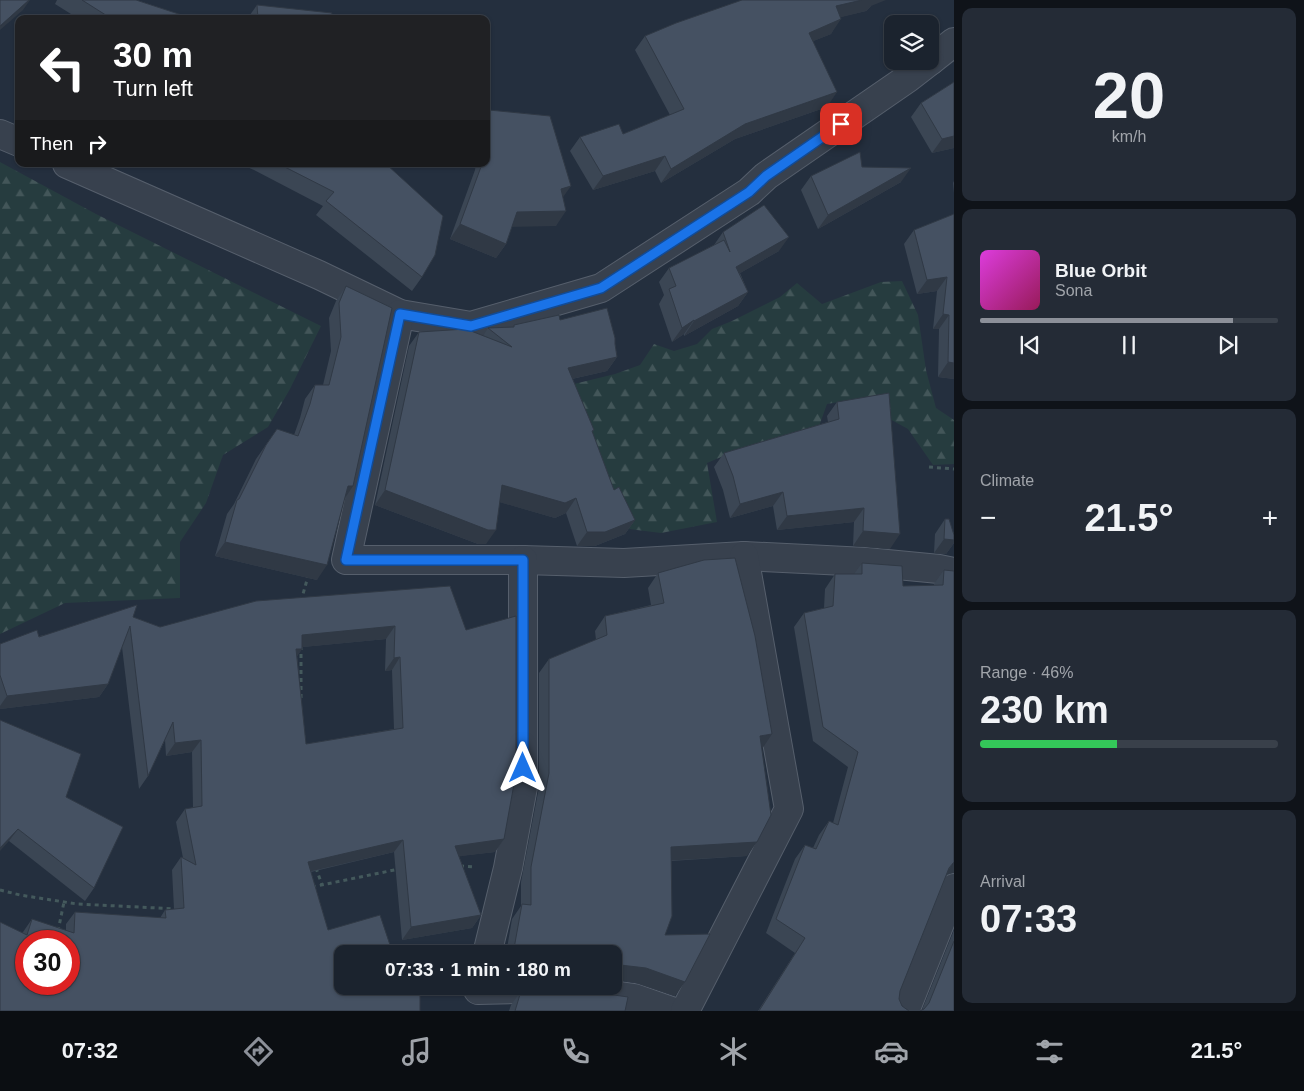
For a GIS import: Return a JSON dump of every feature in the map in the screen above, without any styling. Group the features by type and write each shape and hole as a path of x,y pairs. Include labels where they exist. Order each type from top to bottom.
{"street":[{"path":"939,54 954,42"},
{"path":"74,167 319,275 400,314 471,326 601,288 749,192 766,176 918,70"},
{"path":"0,134 15,140"},
{"path":"400,314 346,560 523,560 624,563 744,556 866,562 939,568 954,572"},
{"path":"685,1011 789,809 744,556"},
{"path":"489,945 508,868 523,787 523,560"},
{"path":"905,1011 954,888"},
{"path":"475,996 563,988 634,998 671,1011"}],"path":[{"path":"929,467 954,469"},
{"path":"301,606 301,597 310,570 346,560"},
{"path":"301,643 301,708"},
{"path":"315,864 322,885"},
{"path":"451,866 508,868"},
{"path":"303,889 404,868"},
{"path":"0,890 64,902 182,910"},
{"path":"58,930 64,902"}],"green space":[{"path":"0,162 96,214 321,326 290,389 268,427 223,455 206,503 180,542 180,598 65,603 0,634"},
{"path":"902,281 918,315 926,370 936,408 954,420 954,464 933,465 908,429 886,417 880,395 827,404 817,432 733,452 707,463 717,522 661,533 629,529 613,492 574,384 615,374 640,365 654,344 674,351 697,344 712,329 780,297 797,283 822,304 881,282"}],"building":[{"path":"0,0 29,0 0,26"},
{"path":"82,0 136,0 182,15 106,15"},
{"path":"742,0 862,0 836,6 841,19 809,33 837,92 745,124 671,169 665,156 603,176 580,137 619,124 623,134 684,109 645,36"},
{"path":"257,5 332,13 331,15 258,15"},
{"path":"954,82 954,136 942,139 921,103"},
{"path":"490,110 550,116 571,186 561,189 566,211 517,212 506,244 460,224 481,167 490,167"},
{"path":"860,152 862,167 911,168 828,215 811,176"},
{"path":"285,167 389,167 443,216 435,255 422,277 326,201 334,192"},
{"path":"764,205 789,237 736,267 748,292 682,328 669,289 676,286 669,268 724,240 730,252 723,232"},
{"path":"954,214 954,363 948,362 949,315 943,314 947,277 927,280 914,230"},
{"path":"346,286 392,308 353,486 348,486 327,565 225,542 237,500 266,445 277,429 298,436 315,385 329,385 341,337 339,303"},
{"path":"607,308 615,338 617,357 568,368 594,430 592,431 614,490 619,487 635,520 605,532 587,532 576,498 565,503 502,485 496,530 488,530 385,490 419,332 466,329 512,347 488,328 514,327 514,325 559,315 560,320"},
{"path":"889,393 900,534 863,531 864,508 787,516 783,492 740,504 733,476 724,453 839,419 837,402"},
{"path":"945,519 949,519 954,540 944,539"},
{"path":"735,558 755,636 772,734 760,736 771,815 757,842 671,847 672,916 665,935 710,934 685,982 646,968 622,965 622,945 515,945 522,904 531,905 531,867 549,773 549,659 607,635 605,616 664,603 658,573 704,560"},
{"path":"862,563 902,566 903,586 943,585 944,570 954,571 954,862 949,868 900,991 899,999 902,1006 909,1011 759,1011 805,938 776,919 805,845 816,849 829,821 838,825 858,752 823,727 804,613 833,606 835,574 862,574"},
{"path":"450,586 466,630 516,616 516,773 504,839 455,846 481,915 411,927 403,840 308,862 328,930 380,915 390,945 334,945 334,995 420,995 420,1011 0,1011 0,922 17,930 15,930 15,995 80,995 80,930 74,930 75,912 166,918 165,910 184,908 181,857 196,865 185,809 202,806 201,740 175,743 173,722 148,776 130,626 108,684 7,696 0,675 0,644 37,630 39,637 137,605 133,617 160,627 256,601","holes":["395,626 394,658 400,657 403,728 306,744 296,649 302,649 302,635"]},
{"path":"0,720 81,754 66,797 123,827 94,888 18,829 0,848"},
{"path":"32,919 65,930 29,930"},
{"path":"954,941 954,1011 920,1011 929,1003"},
{"path":"520,995 614,995 628,997 625,1011 515,1011"}],"route":[{"path":"523,768 523,560 346,560 400,314 471,326 601,288 749,192 766,176 841,124"}]}
